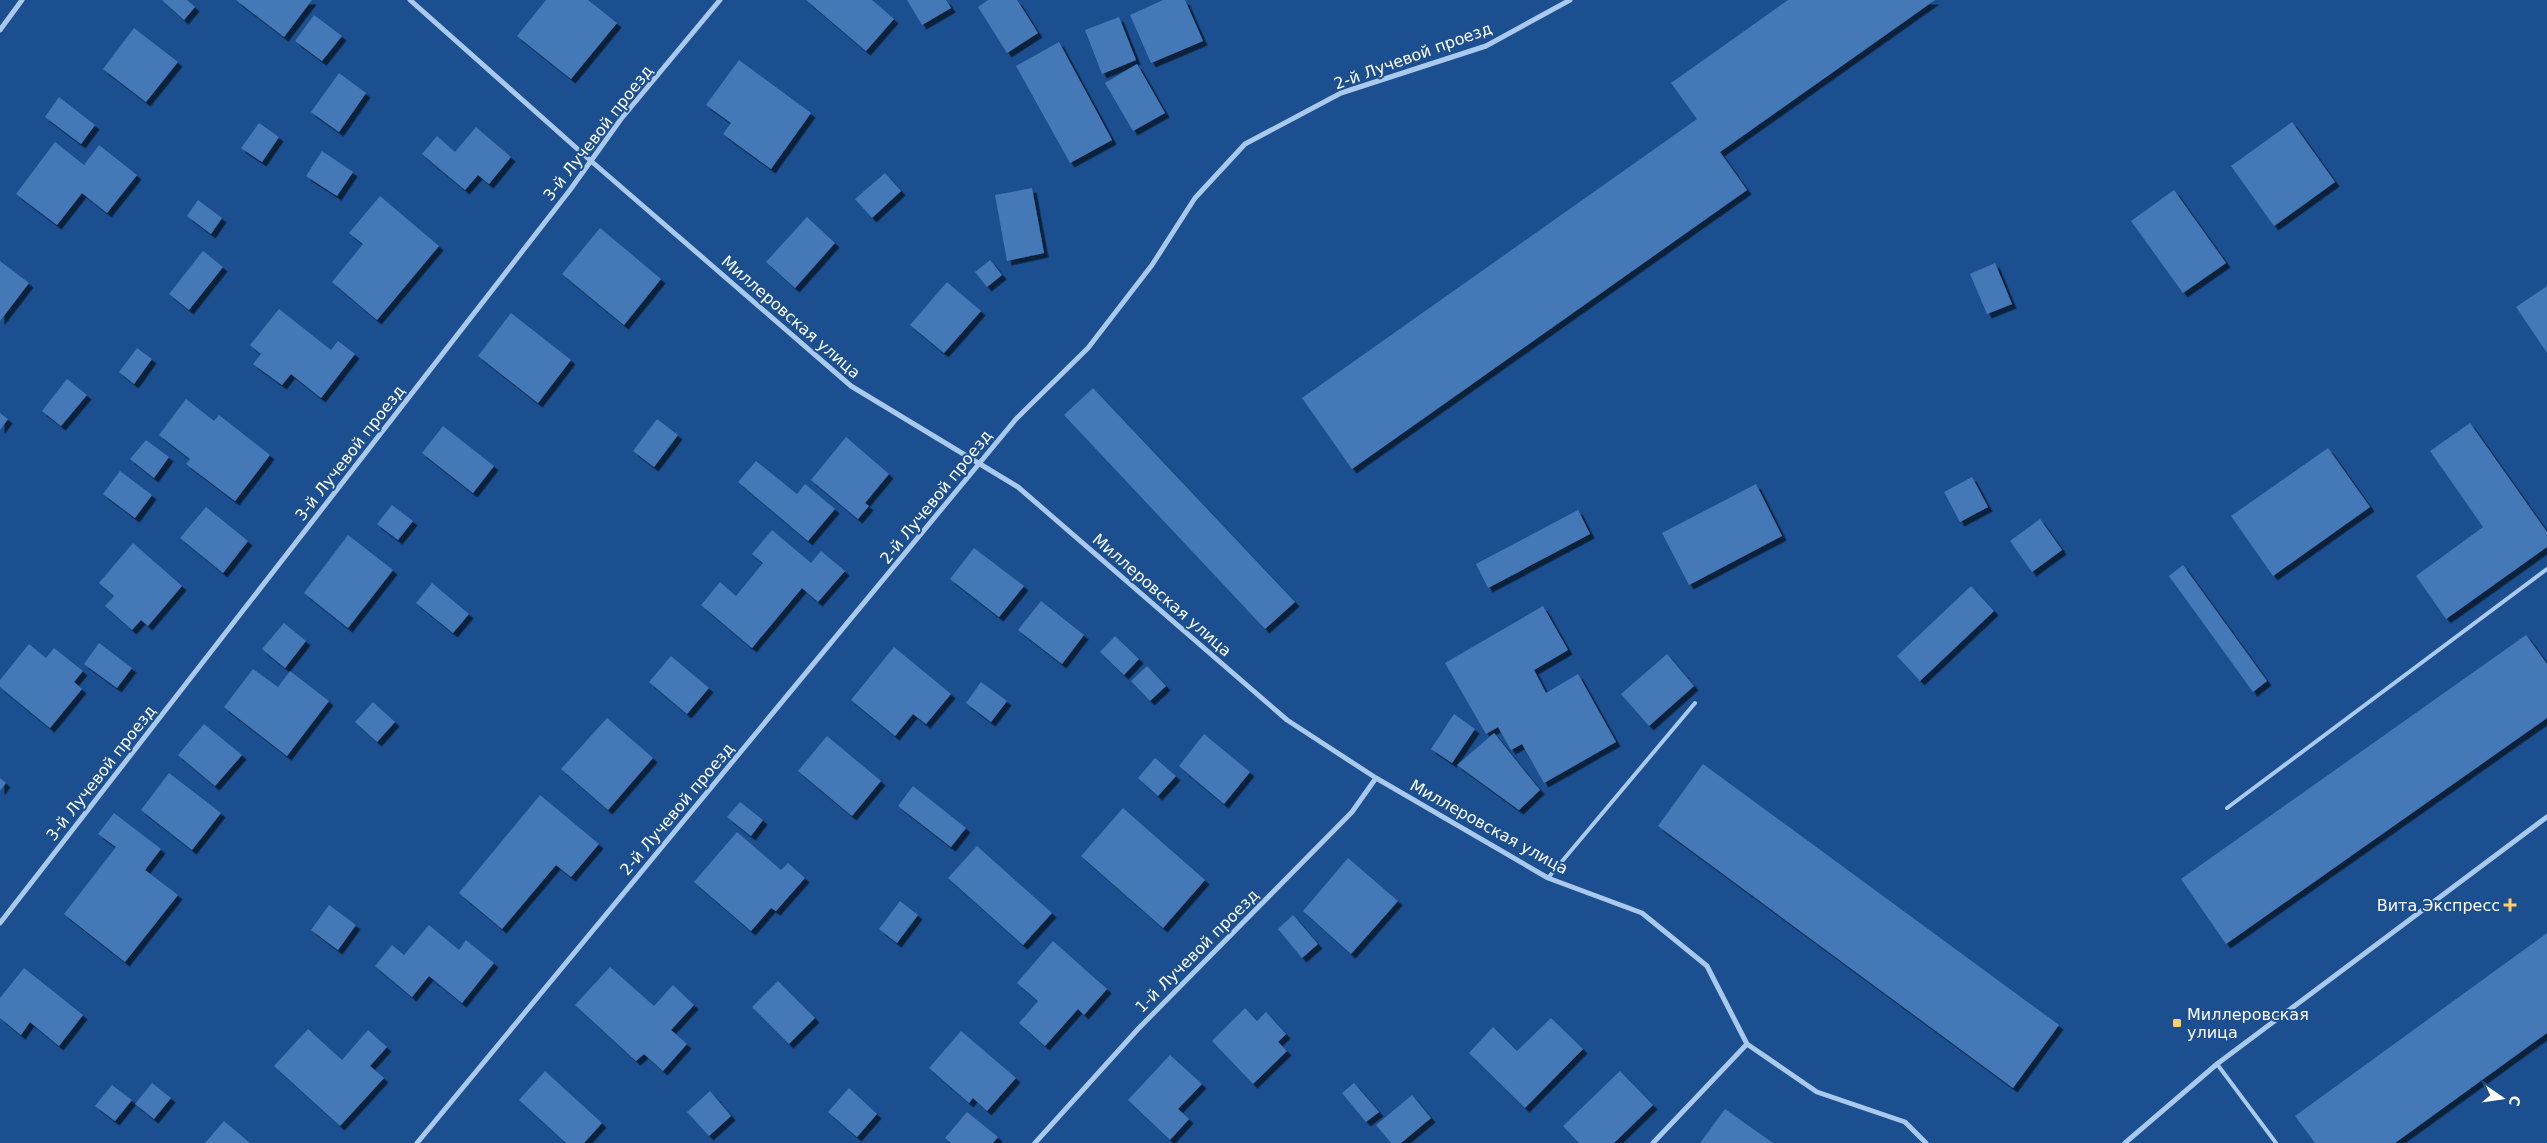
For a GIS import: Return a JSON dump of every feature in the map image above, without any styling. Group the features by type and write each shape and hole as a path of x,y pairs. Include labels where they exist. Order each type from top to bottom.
{"street":[{"path":"0,30 22,0"},
{"name":"Миллеровская улица","path":"410,0 591,161 851,386 1018,487 1287,720 1376,778 1548,878 1642,914 1707,966 1747,1044 1817,1092 1905,1122 1926,1143"},
{"name":"3-й Лучевой проезд","path":"0,923 622,119 720,0"},
{"name":"2-й Лучевой проезд","path":"417,1143 1016,419 1088,348 1152,265 1195,198 1245,144 1342,93 1486,46 1570,0"},
{"name":"1-й Лучевой проезд","path":"1035,1143 1138,1029 1352,812 1376,778"},
{"path":"2125,1143 2218,1064 2547,817"},
{"path":"1653,1143 1747,1044"}],"lane":[{"path":"2227,808 2547,569"},
{"path":"1548,878 1695,703"},
{"path":"2218,1064 2276,1143"}],"building":[{"path":"162,0 187,0 195,7 184,20"},
{"path":"236,0 312,0 284,37"},
{"path":"546,0 588,0 617,23 571,79 517,36"},
{"path":"806,0 872,0 894,19 866,51"},
{"path":"907,0 946,0 951,8 922,25"},
{"path":"988,0 1017,0 1038,33 1007,53 978,7"},
{"path":"1163,0 1185,0 1203,41 1151,63 1130,15"},
{"path":"1788,0 1935,0 1720,152 1747,190 1352,469 1302,398 1697,119 1671,83"},
{"path":"314,15 342,36 322,61 295,41"},
{"path":"1119,17 1136,60 1102,74 1085,30"},
{"path":"134,28 178,62 146,102 103,69"},
{"path":"1059,42 1112,140 1070,163 1016,66"},
{"path":"739,60 811,113 771,169 723,134 731,123 706,105"},
{"path":"1137,64 1165,113 1133,131 1105,83"},
{"path":"339,73 366,93 339,132 311,112"},
{"path":"59,97 95,125 81,144 45,117"},
{"path":"2292,122 2335,182 2274,226 2231,166"},
{"path":"259,123 279,137 262,162 241,148"},
{"path":"476,127 511,157 489,184 478,175 465,190 422,154 437,136 455,152"},
{"path":"55,142 84,165 99,145 137,175 107,213 82,193 57,225 16,194"},
{"path":"322,151 353,172 337,196 306,176"},
{"path":"885,173 901,191 872,218 855,199"},
{"path":"1032,188 1044,253 1007,261 995,195"},
{"path":"2174,190 2226,263 2183,293 2131,221"},
{"path":"380,196 439,246 377,320 332,282 363,244 349,233"},
{"path":"198,200 222,218 211,234 187,216"},
{"path":"807,217 835,243 795,288 766,262"},
{"path":"600,228 661,279 624,325 562,274"},
{"path":"203,251 223,267 189,310 169,294"},
{"path":"990,260 1002,275 987,287 975,272"},
{"path":"0,261 29,283 0,321"},
{"path":"1995,263 2012,304 1987,314 1970,274"},
{"path":"947,282 981,311 944,353 910,325"},
{"path":"2547,286 2547,353 2516,307"},
{"path":"279,309 331,350 338,341 355,354 321,398 291,374 282,385 253,364 261,354 250,345"},
{"path":"511,313 571,360 538,403 478,356"},
{"path":"137,348 152,359 134,384 119,372"},
{"path":"67,379 87,395 61,426 42,411"},
{"path":"1093,388 1295,602 1265,629 1064,415"},
{"path":"186,399 214,421 219,415 270,455 235,501 186,464 190,459 159,435"},
{"path":"0,413 8,419 0,430"},
{"path":"657,419 678,435 654,467 633,451"},
{"path":"2470,423 2547,532 2547,547 2446,619 2416,576 2483,527 2430,451"},
{"path":"443,426 494,466 473,493 422,453"},
{"path":"846,437 889,474 865,503 869,506 858,519 811,480"},
{"path":"146,440 169,457 154,478 130,459"},
{"path":"2328,448 2370,507 2273,576 2231,516"},
{"path":"756,461 797,494 805,484 835,509 808,541 738,482"},
{"path":"120,471 152,495 135,518 103,494"},
{"path":"1972,477 1988,507 1960,522 1944,492"},
{"path":"1756,484 1782,536 1689,585 1662,533"},
{"path":"392,505 413,521 398,540 377,524"},
{"path":"206,507 248,541 223,573 180,538"},
{"path":"1578,510 1590,534 1488,588 1476,564"},
{"path":"2040,519 2062,550 2032,572 2010,541"},
{"path":"772,530 811,563 821,551 845,571 818,602 802,588 752,648 701,605 720,582 736,596 763,563 752,554"},
{"path":"348,535 393,570 348,628 304,593"},
{"path":"133,543 182,586 148,626 141,620 132,630 105,606 114,596 99,583"},
{"path":"974,548 1024,586 999,617 950,579"},
{"path":"2183,565 2267,681 2253,692 2169,576"},
{"path":"432,583 469,614 453,633 416,603"},
{"path":"1971,586 1994,611 1920,681 1897,656"},
{"path":"1041,601 1084,635 1062,664 1018,630"},
{"path":"1543,606 1568,650 1534,670 1546,693 1578,674 1616,742 1544,783 1522,744 1511,750 1498,727 1486,734 1445,663"},
{"path":"284,623 306,641 285,668 262,649"},
{"path":"2526,635 2547,664 2547,718 2226,944 2181,879"},
{"path":"1115,636 1139,659 1124,675 1100,652"},
{"path":"99,643 132,668 117,688 84,664"},
{"path":"29,644 46,658 54,648 83,671 74,682 82,689 50,728 0,687 0,680"},
{"path":"894,647 951,694 926,724 913,714 895,736 851,700"},
{"path":"1667,654 1694,686 1649,726 1621,694"},
{"path":"671,656 709,688 687,714 649,682"},
{"path":"1147,666 1166,686 1150,701 1131,681"},
{"path":"253,669 278,687 290,671 329,701 287,756 224,707"},
{"path":"981,682 1007,701 991,722 966,703"},
{"path":"373,702 395,722 377,742 355,722"},
{"path":"1454,714 1475,729 1452,763 1431,749"},
{"path":"607,718 653,758 608,810 561,769"},
{"path":"204,724 242,755 215,786 178,755"},
{"path":"1494,733 1540,790 1519,810 1457,765"},
{"path":"1204,734 1250,772 1224,804 1179,766"},
{"path":"827,736 881,781 852,816 798,771"},
{"path":"1155,758 1176,776 1158,796 1138,778"},
{"path":"1703,764 2059,1025 2013,1088 1658,826"},
{"path":"169,773 221,813 192,850 141,810"},
{"path":"0,778 6,783 0,791"},
{"path":"913,786 966,828 951,847 898,806"},
{"path":"540,795 599,844 571,877 556,865 502,929 459,893"},
{"path":"740,802 763,820 751,836 727,817"},
{"path":"1123,808 1205,880 1163,928 1081,856"},
{"path":"114,813 161,849 145,870 178,895 125,962 64,914 116,847 98,834"},
{"path":"737,832 781,870 788,863 805,878 776,911 771,908 751,931 694,882"},
{"path":"977,846 1052,913 1023,945 948,878"},
{"path":"1348,858 1398,901 1351,954 1303,911"},
{"path":"900,901 918,915 897,943 879,929"},
{"path":"329,905 356,925 338,950 311,930"},
{"path":"1293,915 1318,944 1302,958 1278,929"},
{"path":"429,925 459,950 466,940 494,963 462,1003 429,976 412,997 375,966 392,945 404,955"},
{"path":"2547,933 2547,1033 2395,1143 2315,1143 2295,1116"},
{"path":"1053,941 1107,989 1084,1015 1078,1009 1045,1046 1019,1023 1038,1001 1017,983"},
{"path":"610,967 654,1006 673,985 694,1005 671,1030 687,1044 663,1071 644,1054 636,1061 575,1005"},
{"path":"24,968 83,1015 59,1046 30,1022 21,1035 0,1018 0,998"},
{"path":"778,981 815,1018 789,1044 752,1007"},
{"path":"1245,1008 1257,1021 1266,1012 1286,1034 1278,1042 1287,1051 1253,1084 1212,1041"},
{"path":"1551,1018 1583,1049 1525,1108 1469,1053 1493,1027 1517,1051"},
{"path":"308,1029 342,1060 368,1030 387,1047 370,1066 384,1078 340,1126 274,1066"},
{"path":"961,1031 1016,1078 987,1111 973,1098 969,1103 929,1068"},
{"path":"1170,1055 1202,1084 1178,1109 1189,1119 1170,1140 1128,1100"},
{"path":"545,1071 602,1123 584,1143 566,1143 519,1100"},
{"path":"1620,1071 1653,1105 1614,1143 1579,1143 1563,1126"},
{"path":"152,1083 171,1098 154,1119 135,1104"},
{"path":"1354,1083 1379,1112 1366,1122 1342,1093"},
{"path":"112,1085 132,1100 115,1121 95,1106"},
{"path":"849,1088 877,1114 857,1137 828,1112"},
{"path":"710,1091 731,1116 709,1136 687,1112"},
{"path":"1412,1095 1431,1118 1401,1143 1391,1143 1376,1125"},
{"path":"1725,1109 1773,1143 1700,1143"},
{"path":"967,1112 998,1137 993,1143 951,1143 945,1138"},
{"path":"224,1121 250,1143 205,1143"}],"place":[{"name":"Вита Экспресс","path":"2510,905"},
{"name":"Миллеровская улица","path":"2177,1023"}]}
